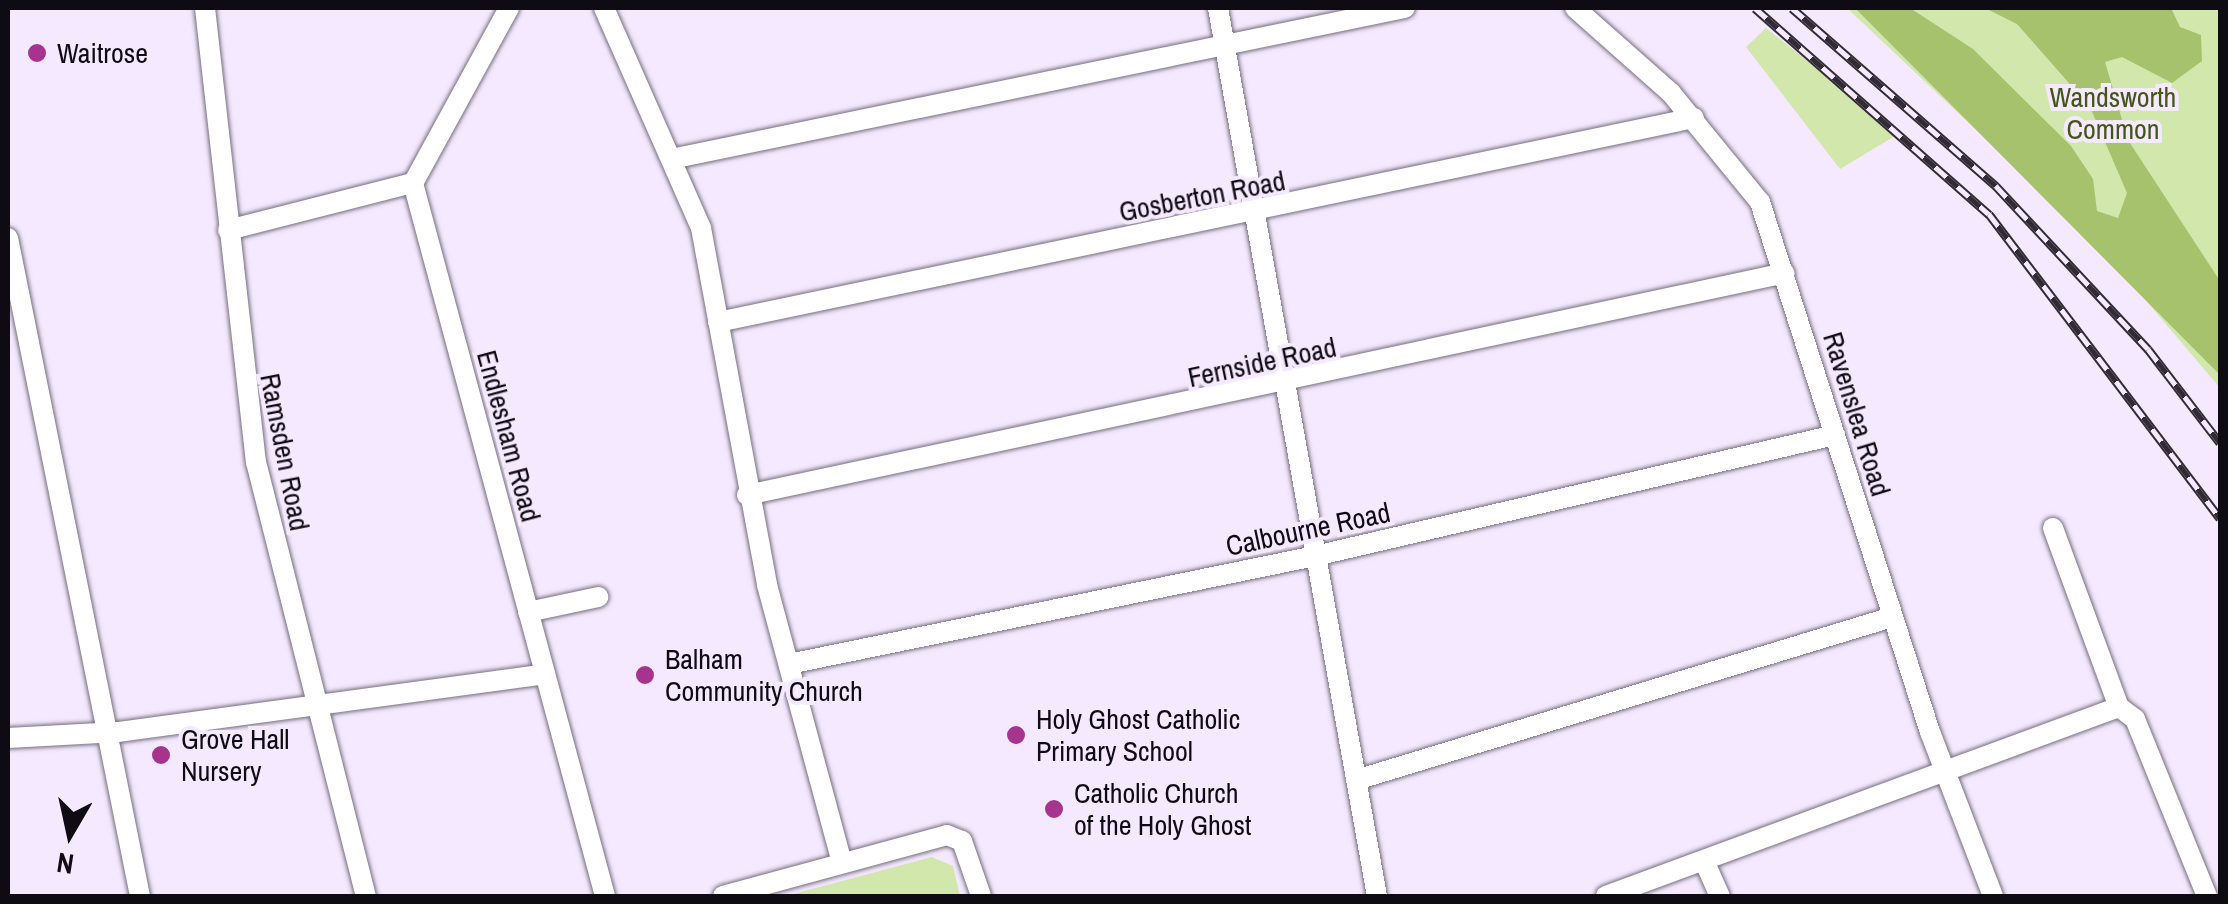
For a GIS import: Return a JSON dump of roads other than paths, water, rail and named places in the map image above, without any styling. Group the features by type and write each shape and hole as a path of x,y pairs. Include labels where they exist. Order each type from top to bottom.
{"street":[{"name":"Ramsden Road","path":"205,8 256,462 313,701 366,896"},
{"path":"228,230 413,184 509,8"},
{"path":"604,8 676,158 701,228 748,495 842,863"},
{"path":"1218,8 1376,896"},
{"path":"676,158 1405,8"},
{"name":"Ravenslea Road","path":"1574,8 1694,118 1760,202 1943,771 1993,896"},
{"name":"Gosberton Road","path":"718,322 1255,213 1694,118"},
{"name":"Endlesham Road","path":"413,184 605,896"},
{"path":"8,238 15,308 140,896"},
{"name":"Fernside Road","path":"748,495 1285,386 1785,273"},
{"name":"Calbourne Road","path":"790,664 1315,556 1835,435"},
{"path":"2054,528 2119,707 2135,720 2206,896"},
{"path":"528,612 598,597"},
{"path":"1356,780 1892,617"},
{"path":"8,738 107,731 313,701 546,674"},
{"path":"1606,896 1706,865 1943,771 2119,707"},
{"path":"723,896 953,835 981,896"},
{"path":"1706,865 1720,896"}],"railway":[{"path":"1755,8 1989,214 2220,518"},
{"path":"1792,8 1996,186 2148,349 2220,443"}],"place":[{"name":"Waitrose","path":"37,53"},
{"name":"Balham Community Church","path":"645,675"},
{"name":"Holy Ghost Catholic Primary School","path":"1016,735"},
{"name":"Grove Hall Nursery","path":"161,755"},
{"name":"Catholic Church of the Holy Ghost","path":"1054,809"}],"park label":[{"name":"Wandsworth Common","path":"2113,113"}]}
